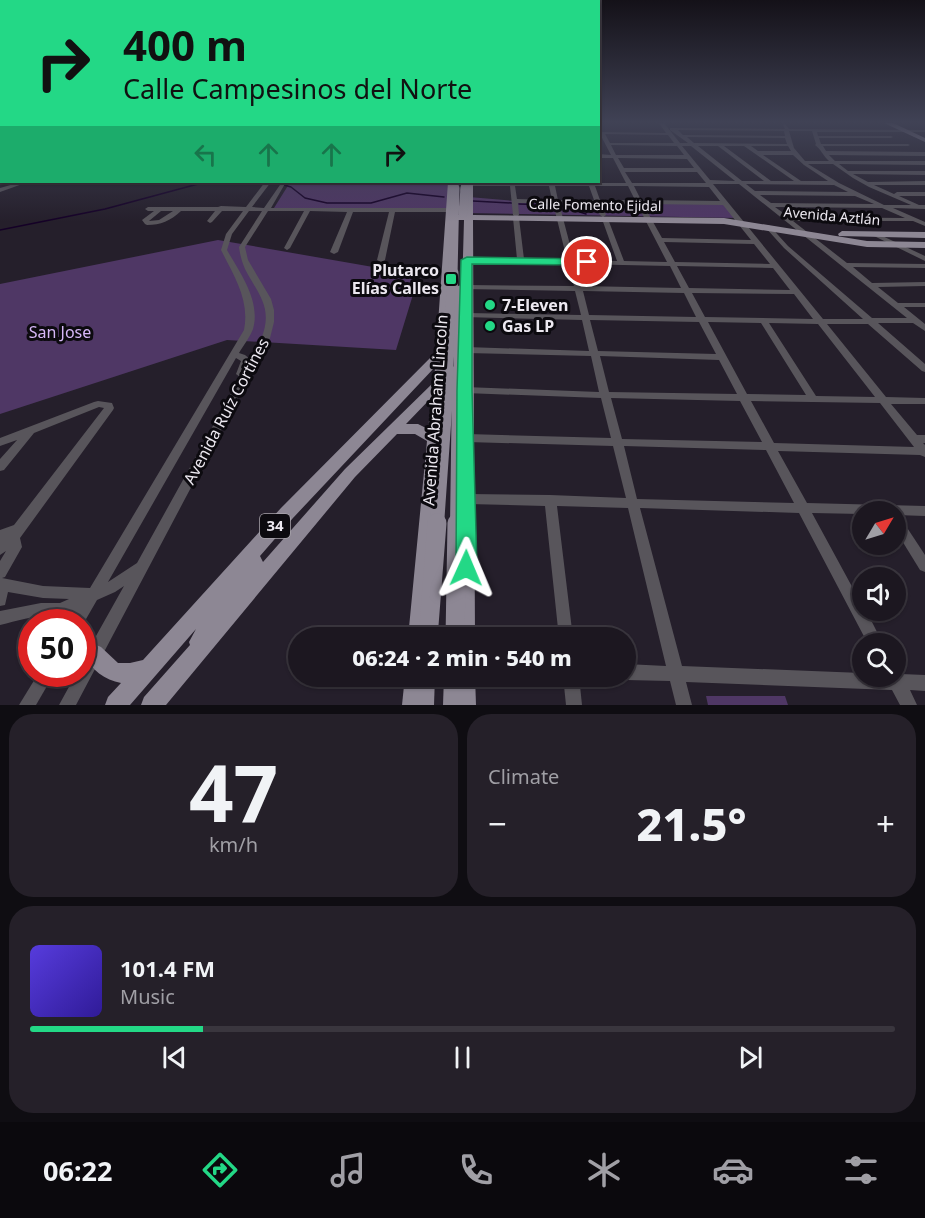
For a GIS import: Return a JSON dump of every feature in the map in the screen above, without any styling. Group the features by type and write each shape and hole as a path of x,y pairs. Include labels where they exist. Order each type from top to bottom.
{"main road":[{"name":"Avenida Abraham Lincoln","path":"419,627 436,431 452,183"},
{"name":"Avenida Abraham Lincoln","path":"429,627 448,380 455,246 452,183"},
{"name":"Avenida Abraham Lincoln","path":"465,627 468,499 464,368 468,183"},
{"path":"455,627 457,418 468,183"},
{"name":"Calle Fomento Ejidal","path":"449,212 516,216 739,220"},
{"name":"Avenida Aztlán","path":"739,220 803,231 925,235"},
{"name":"Avenida Aztlán","path":"739,220 852,242 925,245"},
{"path":"440,375 464,368"},
{"path":"440,375 465,390"},
{"name":"34","path":"116,705 287,513 405,391 440,375"},
{"name":"34","path":"152,705 350,473 414,407 440,375"},
{"path":"393,429 436,431 453,416 466,430"},
{"path":"187,664 212,621 255,568 250,556"},
{"path":"96,656 104,666 116,673 127,675 148,668"},
{"path":"413,705 414,687"},
{"path":"423,705 424,687"},
{"path":"454,687 454,705"},
{"path":"465,687 465,705"}],"street":[{"path":"600,156 688,157 924,452"},
{"path":"616,156 870,633"},
{"path":"708,156 925,328"},
{"path":"734,156 769,182"},
{"path":"761,156 798,182"},
{"path":"799,156 836,183 915,220"},
{"path":"827,156 848,172 868,183 922,207"},
{"path":"806,162 925,163"},
{"path":"622,170 698,170"},
{"path":"848,172 925,173"},
{"path":"522,261 512,183 670,185 740,182 836,183"},
{"path":"0,190 22,183"},
{"name":"Avenida Ruíz Cortines","path":"96,651 271,327 272,309 243,256 242,248 283,183"},
{"path":"551,183 684,705"},
{"path":"591,183 621,263"},
{"path":"868,183 925,183"},
{"path":"266,184 265,192 257,203 264,205 271,201"},
{"path":"84,609 248,330 251,310 224,250 229,234 266,184"},
{"path":"670,185 683,203"},
{"path":"755,193 857,194"},
{"path":"891,194 925,194"},
{"path":"515,201 725,203"},
{"path":"771,205 922,207"},
{"path":"161,209 148,216 145,220 147,223 155,224 168,220 180,208"},
{"path":"210,221 221,208"},
{"path":"148,209 221,208 251,211 256,213 250,222 253,228"},
{"path":"247,211 266,208 449,212"},
{"path":"287,248 308,209"},
{"path":"334,252 351,209"},
{"path":"381,260 393,209"},
{"path":"788,219 925,222"},
{"path":"767,226 786,247 925,369"},
{"path":"876,235 925,259"},
{"path":"661,240 756,242"},
{"path":"467,260 774,266"},
{"path":"847,265 925,266"},
{"path":"870,285 925,284"},
{"path":"466,286 796,292"},
{"path":"897,305 925,305"},
{"path":"466,315 702,320 914,320"},
{"path":"763,320 813,399"},
{"path":"466,350 722,357"},
{"path":"215,433 217,419 246,364 242,357 234,355"},
{"path":"465,390 925,401"},
{"path":"0,441 98,404 108,405 109,408 0,549"},
{"path":"0,467 32,429"},
{"path":"466,430 618,444 924,452"},
{"path":"913,439 925,439"},
{"path":"468,499 852,512"},
{"path":"550,500 565,627"},
{"path":"906,513 925,511"},
{"path":"0,573 16,547 11,534"},
{"path":"906,537 925,566"},
{"path":"62,609 118,583 142,567"},
{"path":"0,600 2,589 0,584 43,592 92,594"},
{"path":"0,618 18,614"},
{"path":"636,672 852,678"},
{"path":"906,680 925,683"},
{"path":"27,705 38,687"},
{"name":"Avenida Ruíz Cortines","path":"67,705 77,687"},
{"path":"572,687 574,705"},
{"path":"899,687 909,705"}],"green space":[{"path":"289,184 449,185 448,209 274,208"},
{"path":"469,197 515,201 725,203 737,218 468,213"},
{"name":"San Jose","path":"218,240 419,275 396,350 227,340 0,414 0,284"},
{"path":"706,696 785,696 788,705 708,705"}],"waterway":[{"path":"0,230 105,209 198,184 218,183"},
{"path":"275,183 280,184"},
{"path":"284,185 291,187 305,198 327,203 371,203 407,193 444,197"},
{"path":"473,201 512,203"},
{"path":"519,204 554,205"},
{"path":"562,206 586,214"}],"place":[{"name":"Plutarco Elías Calles","path":"451,279"},
{"name":"7-Eleven","path":"490,305"},
{"name":"Gas LP","path":"490,326"}],"route":[{"path":"466,568 467,260 587,262"}]}
